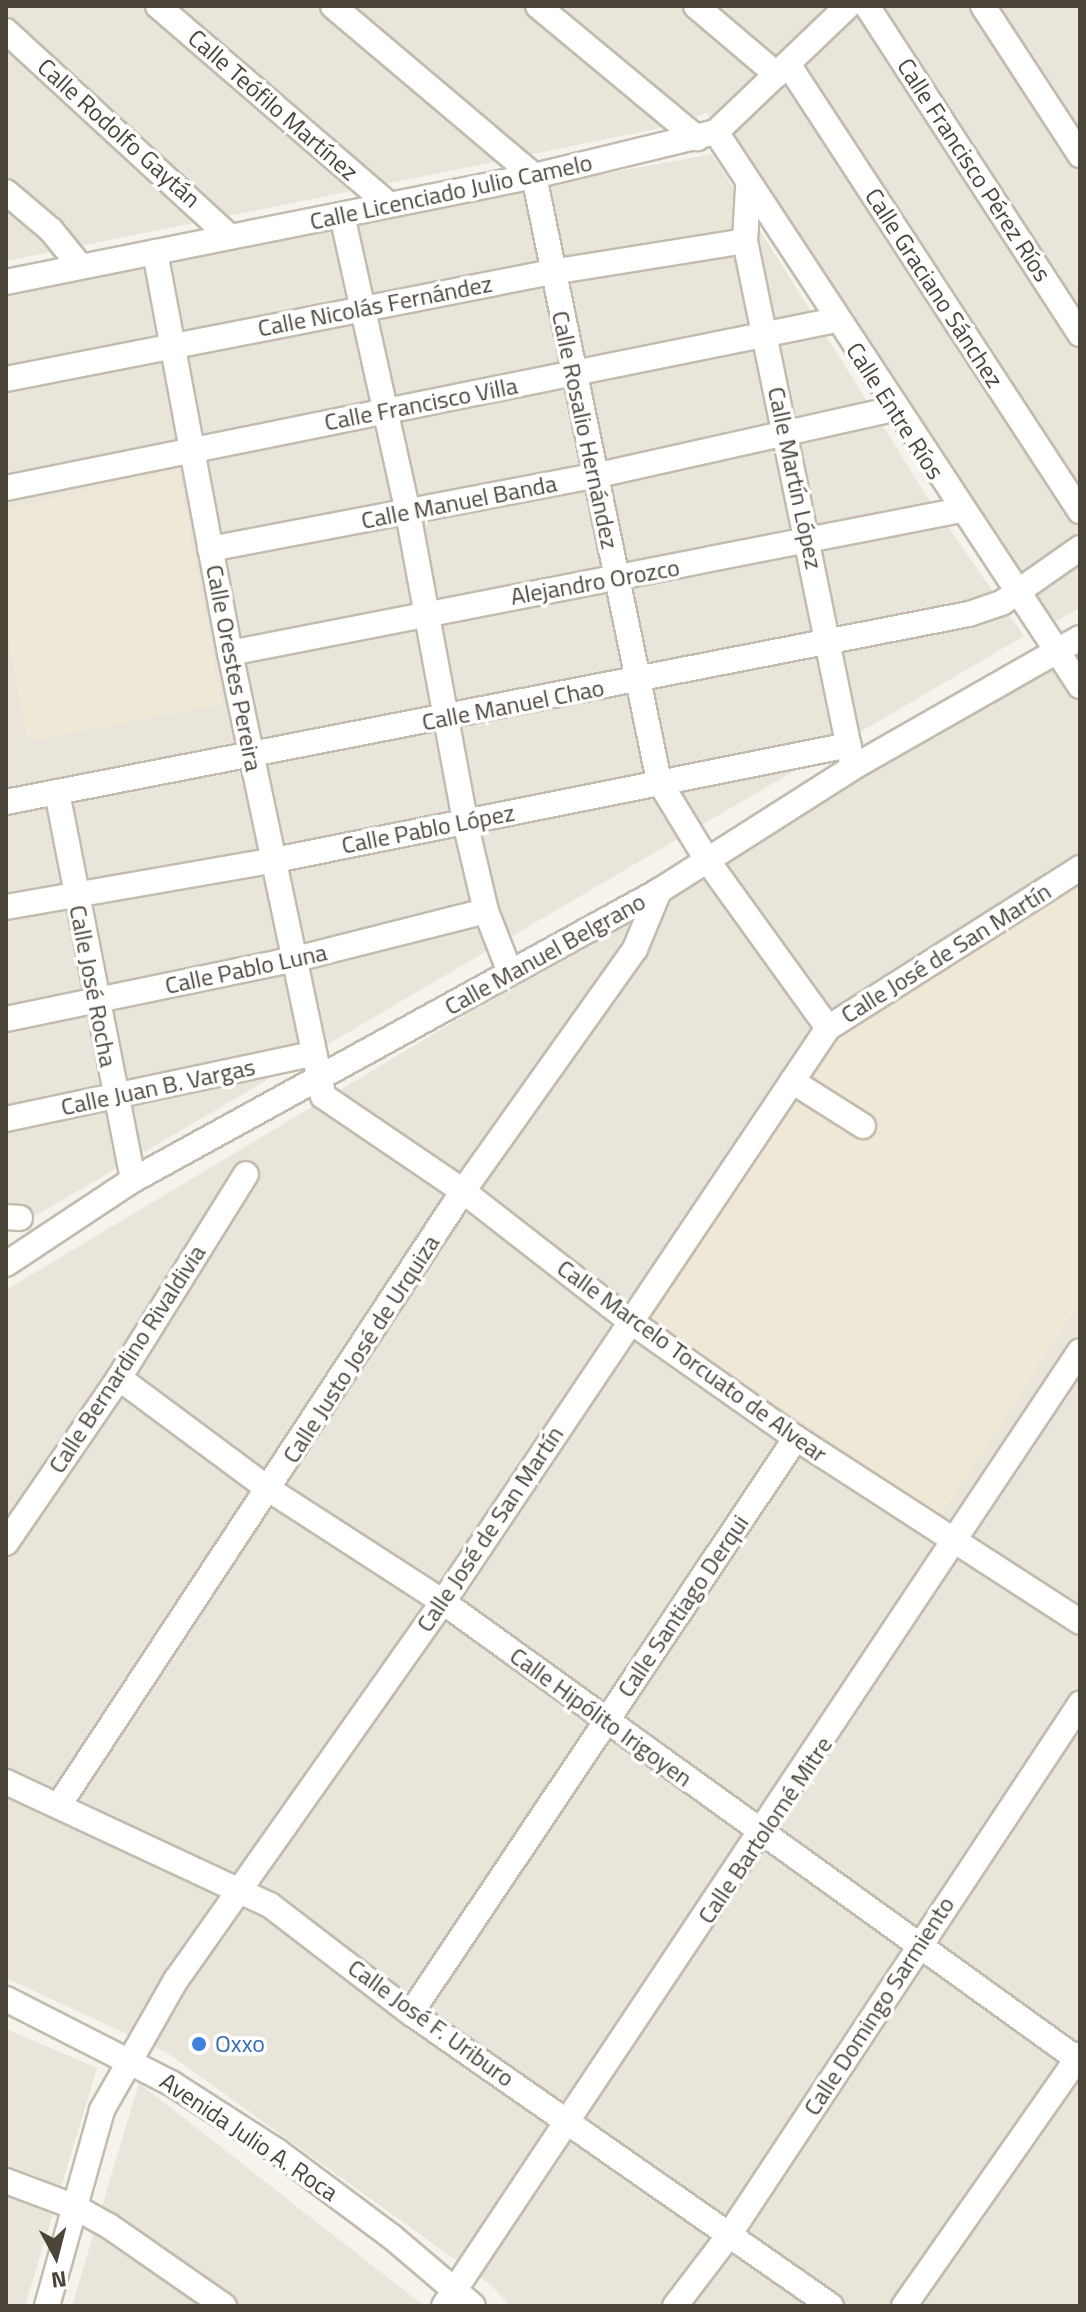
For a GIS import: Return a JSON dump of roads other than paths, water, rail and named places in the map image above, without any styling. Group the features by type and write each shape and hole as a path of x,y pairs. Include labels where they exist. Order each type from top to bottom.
{"street":[{"name":"Calle Teófilo Martínez","path":"158,6 388,204"},
{"path":"333,6 534,176"},
{"path":"538,6 706,135"},
{"name":"Calle Graciano Sánchez","path":"696,6 783,70 1080,511"},
{"name":"Calle Licenciado Julio Camelo","path":"6,282 534,176 706,135 783,70 848,6"},
{"name":"Calle Francisco Pérez Ríos","path":"867,6 1080,334"},
{"path":"983,6 1080,155"},
{"name":"Calle Rodolfo Gaytán","path":"6,31 230,237"},
{"name":"Calle Entre Ríos","path":"706,135 748,188 1015,593 1080,686"},
{"name":"Calle Rosalio Hernández","path":"534,176 635,681 659,781 707,860 828,1028"},
{"name":"Calle Martín López","path":"748,188 745,241 851,757"},
{"path":"6,192 51,230 80,266"},
{"path":"342,215 408,513 424,614 465,822 486,911 509,970"},
{"name":"Calle Nicolás Fernández","path":"6,379 552,272 745,241"},
{"name":"Calle Orestes Pereira","path":"155,252 230,653 275,860 318,1083"},
{"name":"Calle Francisco Villa","path":"6,488 836,320"},
{"name":"Calle Manuel Banda","path":"210,549 594,476 894,409"},
{"name":"Alejandro Orozco","path":"230,653 961,510"},
{"name":"Calle Manuel Chao","path":"6,802 969,614 1015,593 1080,548"},
{"name":"Calle Manuel Belgrano","path":"6,1264 133,1180 318,1083 509,970 659,891 851,757 1080,638"},
{"name":"Calle Pablo López","path":"6,907 76,892 275,860 659,781 851,757"},
{"name":"Calle José Rocha","path":"57,792 133,1180"},
{"name":"Calle José de San Martín","path":"47,2306 96,2125 128,2059 240,1890 443,1602 828,1028 1080,868"},
{"name":"Calle Justo José de Urquiza","path":"59,1805 270,1490 463,1191 635,949 659,891"},
{"name":"Calle Pablo Luna","path":"6,1019 292,960 486,911"},
{"name":"Calle Juan B. Vargas","path":"6,1119 311,1054"},
{"path":"792,1081 863,1126"},
{"name":"Calle Marcelo Torcuato de Alvear","path":"318,1083 332,1104 463,1191 630,1321 796,1438 1080,1622"},
{"name":"Calle Bernardino Rivaldivia","path":"6,1543 119,1378 246,1174"},
{"name":"Calle Bartolomé Mitre","path":"457,2301 569,2124 1080,1351"},
{"name":"Calle Hipólito Irigoyen","path":"119,1378 270,1490 443,1602 605,1723 764,1832 918,1946 1079,2059"},
{"name":"Calle Santiago Derqui","path":"411,2013 796,1438"},
{"name":"Calle Domingo Sarmiento","path":"675,2306 729,2235 1080,1704"},
{"name":"Calle José F. Uriburo","path":"6,1782 240,1890 297,1922 411,2013 831,2306"},
{"name":"Avenida Julio A. Roca","path":"6,1999 128,2059 277,2151 457,2301"},
{"path":"904,2306 1079,2059"},
{"path":"6,2181 73,2206 137,2243 224,2306"}],"place":[{"name":"Oxxo","path":"199,2044"}]}
